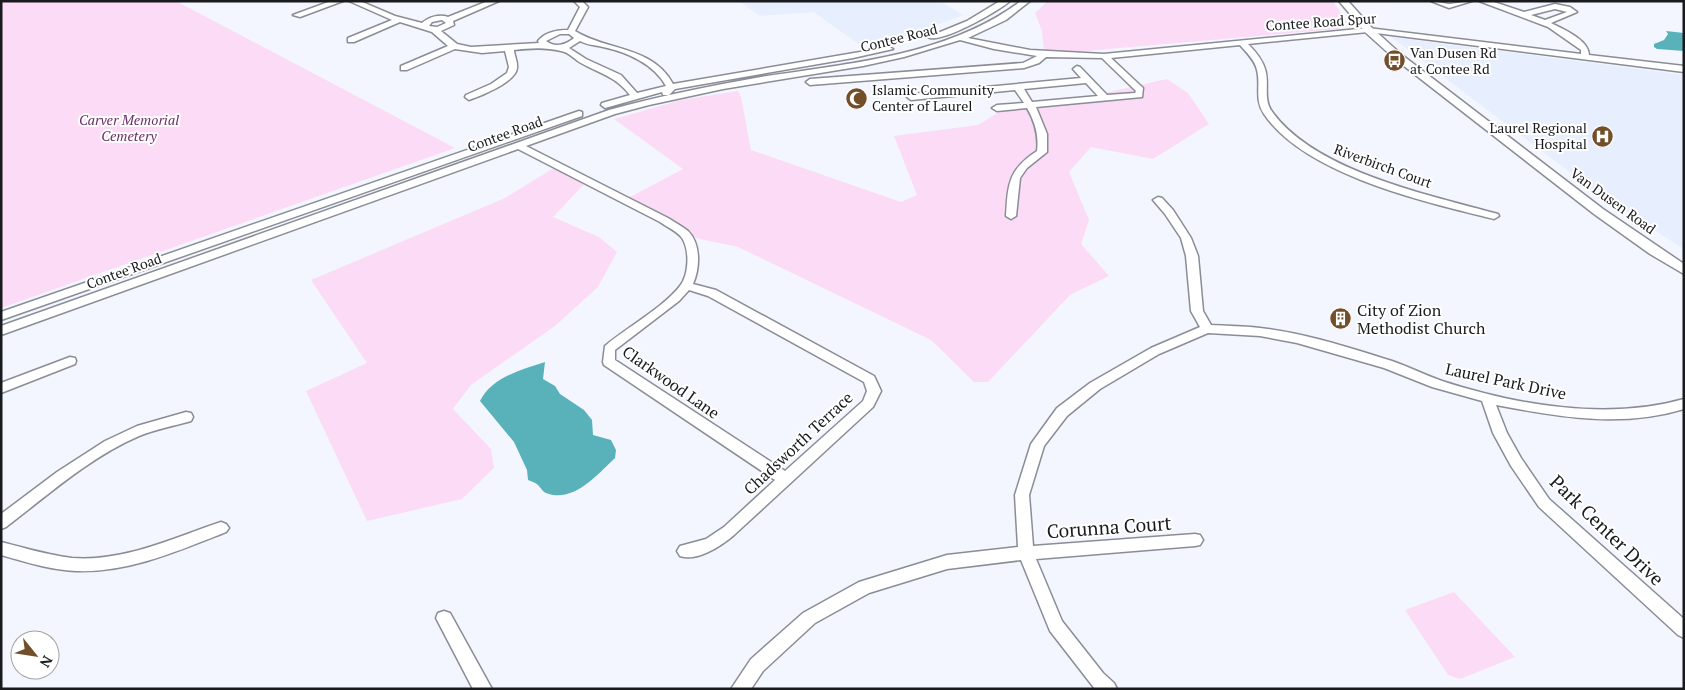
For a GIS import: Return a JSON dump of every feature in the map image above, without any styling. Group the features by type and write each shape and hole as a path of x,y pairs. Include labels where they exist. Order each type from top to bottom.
{"main road":[{"name":"Van Dusen Road","path":"1343,1 1355,19 1368,30 1570,190 1684,270"}],"street":[{"path":"297,15 338,1"},
{"path":"353,1 399,20 444,27 495,1"},
{"path":"558,47 570,45 572,32 584,7 578,1"},
{"name":"Contee Road","path":"1,316 574,115 635,96 671,88 909,44 946,33 989,13 1006,1"},
{"name":"Contee Road","path":"1,331 612,112 662,98 873,61 960,38 1006,17 1026,1"},
{"path":"1435,1 1449,6 1468,1"},
{"path":"1483,1 1524,15 1557,30 1574,49 1585,56"},
{"path":"1524,15 1553,6 1566,7 1573,12 1544,23"},
{"path":"351,40 399,20"},
{"path":"428,25 444,27"},
{"path":"444,27 446,42 455,46 481,51 509,49 545,42 568,50 583,61 618,77 635,96 662,98 671,88 663,73 645,61 608,46 582,40 572,32 549,35 545,42"},
{"path":"982,29 982,37 1000,49"},
{"name":"Contee Road Spur","path":"946,33 1000,49 1043,55 1104,56 1368,30 1684,69"},
{"name":"Riverbirch Court","path":"1241,42 1254,56 1262,71 1260,96 1268,114 1282,129 1305,148 1337,166 1386,184 1494,216"},
{"path":"404,68 455,46"},
{"path":"469,97 504,81 511,74 513,69 509,49"},
{"name":"Contee Road","path":"810,82 1024,65 1036,61 1043,55"},
{"path":"997,108 1139,95 1140,90 1104,56"},
{"path":"1077,69 1105,98"},
{"path":"911,97 1088,80"},
{"path":"1011,216 1014,177 1031,158 1042,152 1044,145 1040,123 1018,87"},
{"path":"517,145 664,220 686,236 693,258 687,286"},
{"path":"1108,689 1097,679 1056,626 1026,553 1022,495 1038,444 1062,412 1096,386 1146,356 1207,329 1197,311 1192,256 1186,238 1169,212 1158,200"},
{"name":"Chadsworth Terrace","path":"685,551 710,545 729,531 868,404 874,391 869,379 712,293 687,286"},
{"name":"Clarkwood Lane","path":"687,286 672,300 622,336 609,349 609,362 785,479"},
{"name":"Laurel Park Drive","path":"1207,329 1260,332 1297,339 1381,362 1438,384 1487,398 1559,412 1598,415 1647,412 1668,409 1684,404"},
{"path":"1,388 70,361"},
{"name":"Park Center Drive","path":"1487,398 1500,433 1516,462 1544,503 1684,630"},
{"path":"1,523 46,487 103,449 129,435 186,417"},
{"path":"1,548 54,562 86,565 118,561 156,552 221,528"},
{"name":"Corunna Court","path":"740,689 757,665 809,618 865,587 947,562 1026,553 1196,540"},
{"path":"444,618 483,689"}],"shaded area":[{"path":"739,1 940,1 963,15 899,39 860,45 814,12 760,16"},
{"name":"Laurel Regional Hospital","path":"1391,37 1684,75 1684,249 1604,198"}],"green space":[{"name":"Carver Memorial Cemetery","path":"1,1 176,1 455,148 1,308"},
{"path":"1048,1 1333,1 1345,19 1347,26 1337,29 1085,51 1044,52 1042,31 1035,13"},
{"path":"1167,79 1188,93 1209,124 1153,159 1091,147 1069,172 1089,220 1081,244 1109,276 1070,295 988,382 974,382 931,340 738,247 686,236 624,200 683,169 614,119 681,100 738,91 741,97 751,150 901,202 917,195 894,136 978,125 1012,104 1096,95"},
{"path":"557,166 587,181 553,217 599,237 617,252 598,287 555,326 471,385 453,409 491,449 494,468 462,499 367,521 306,391 367,363 311,280 505,198"},
{"path":"1454,592 1515,657 1460,679 1448,675 1405,610"}],"water":[{"path":"1666,31 1684,33 1684,51 1657,49 1654,47 1654,44 1664,40 1668,34"},
{"path":"545,362 543,379 555,386 560,394 584,410 592,420 593,435 611,440 616,450 615,458 593,479 575,491 566,494 546,493 537,484 528,480 527,470 514,442 480,401 485,393 500,380"}],"place":[{"name":"Van Dusen Rd at Contee Rd","path":"1394,61"},
{"name":"Islamic Community Center of Laurel","path":"856,98"},
{"name":"Laurel Regional Hospital","path":"1603,136"},
{"name":"City of Zion Methodist Church","path":"1341,319"}]}
